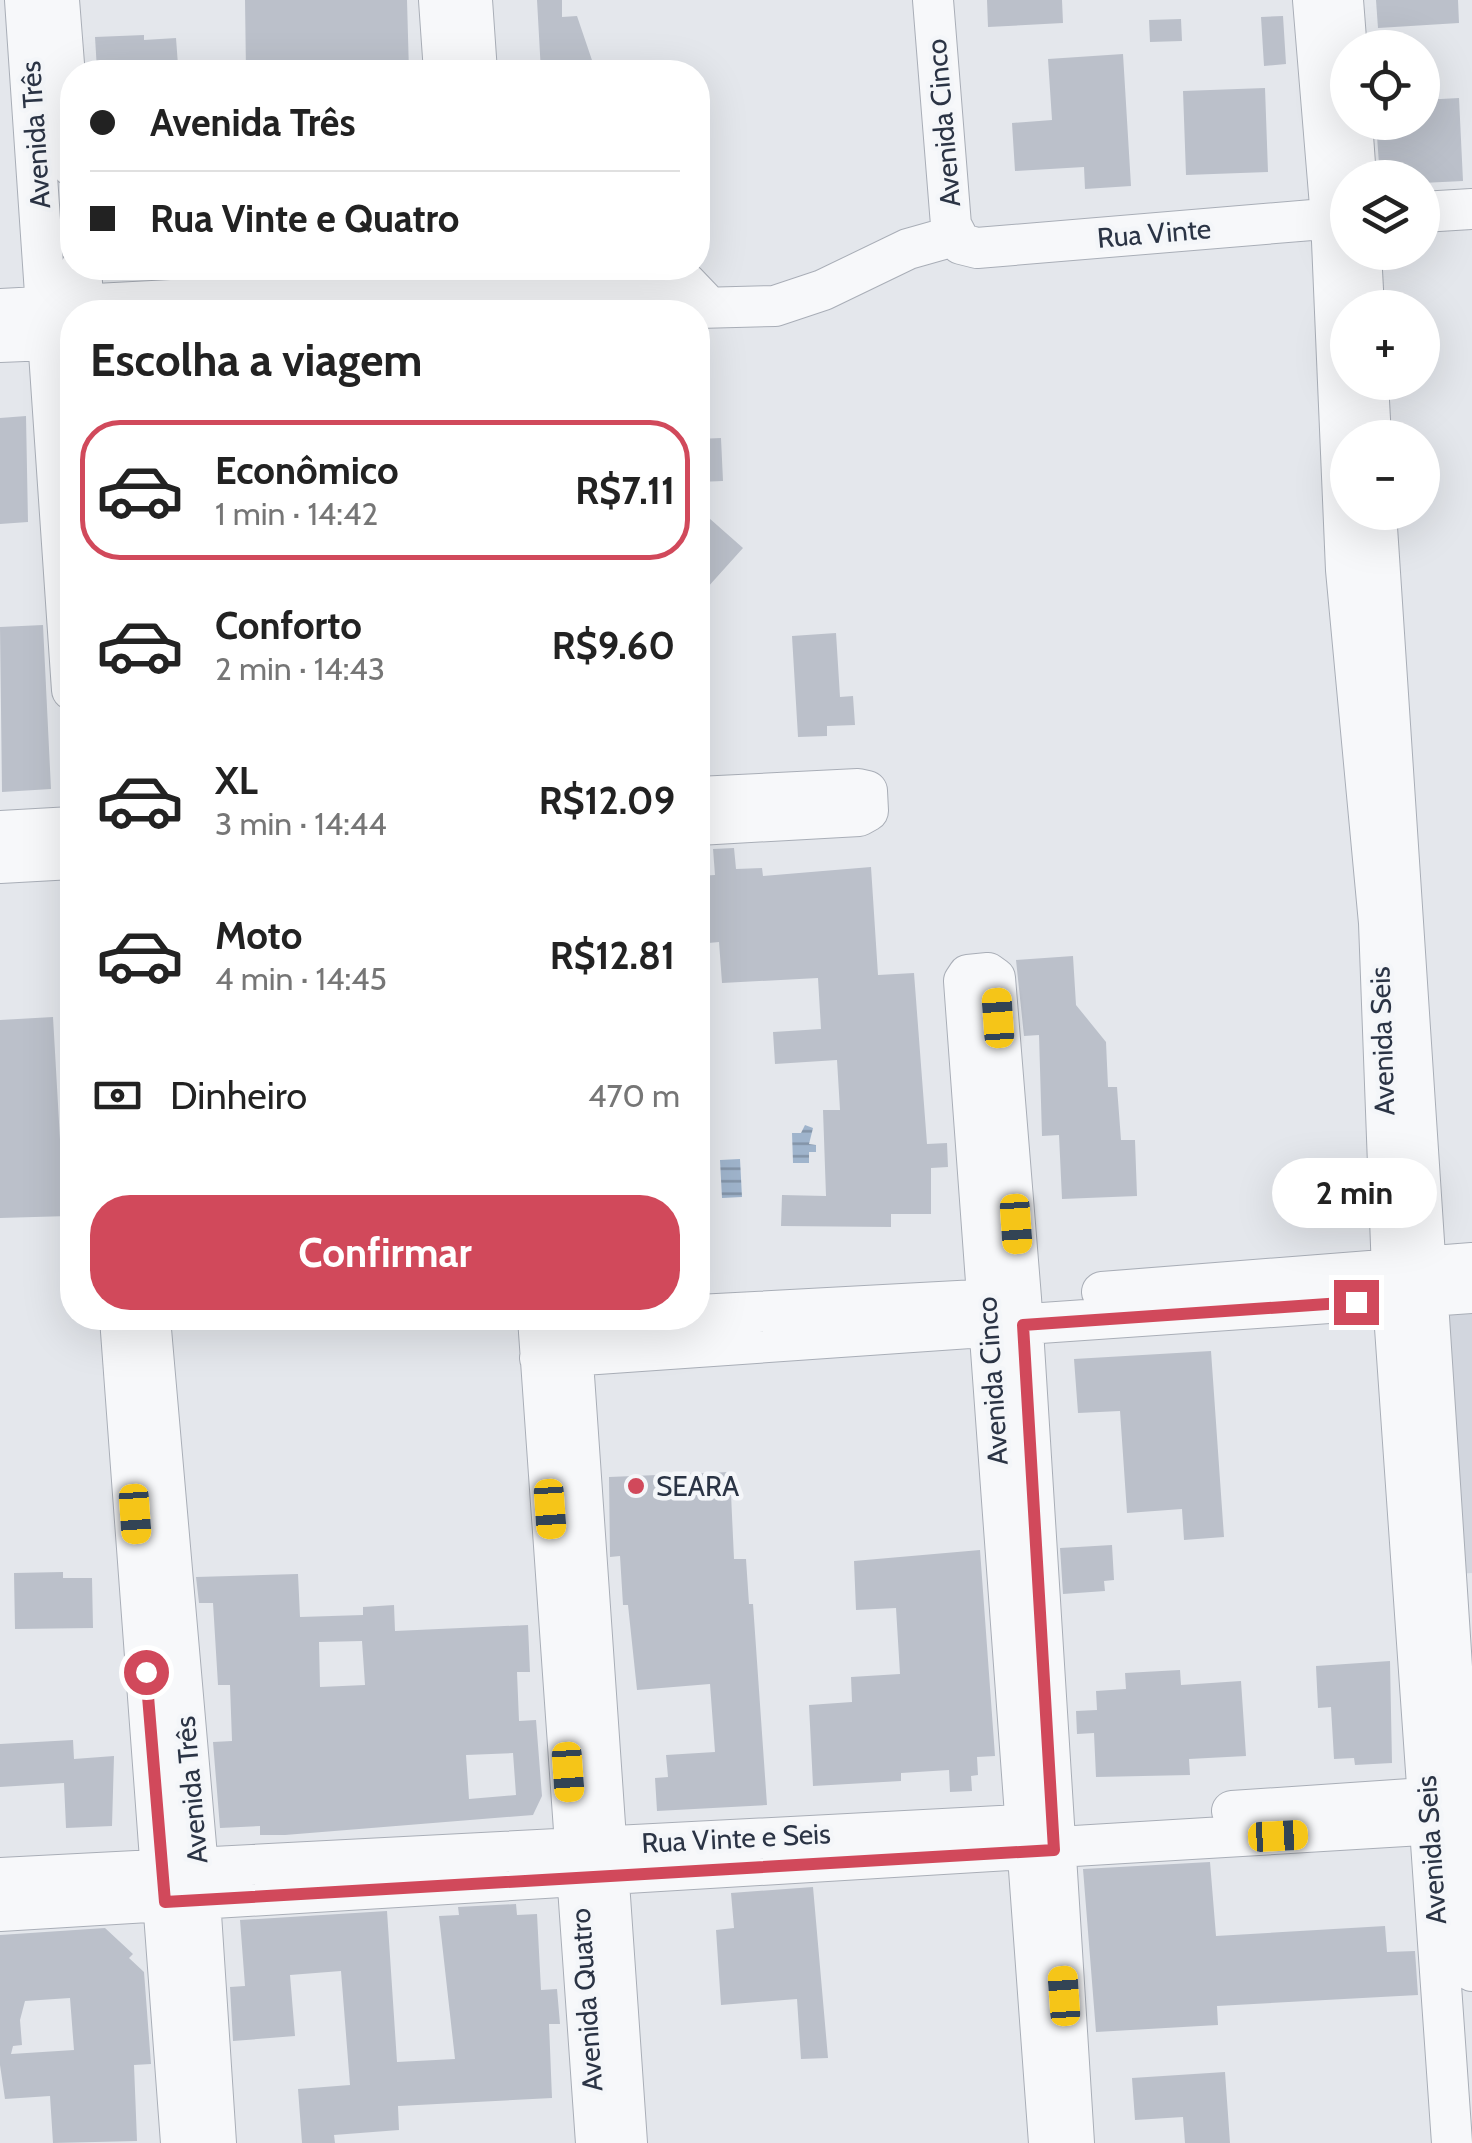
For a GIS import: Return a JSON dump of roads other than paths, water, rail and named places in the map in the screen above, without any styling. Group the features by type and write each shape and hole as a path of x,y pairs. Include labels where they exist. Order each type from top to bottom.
{"street":[{"name":"Avenida Três","path":"24,0 60,244"},
{"name":"Avenida Três","path":"59,0 64,60"},
{"path":"439,0 443,60"},
{"path":"472,0 476,60"},
{"name":"Avenida Cinco","path":"933,0 957,240"},
{"name":"Avenida Seis","path":"1313,0 1332,160"},
{"path":"1343,0 1345,30"},
{"path":"1440,211 1472,209"},
{"name":"Rua Vinte","path":"710,300 755,310 800,300 908,249 957,240 977,248 1330,218"},
{"name":"Avenida Seis","path":"1340,270 1346,570 1454,1810 1472,1971"},
{"path":"273,300 476,288 685,295"},
{"path":"645,300 685,295"},
{"name":"Rua Vinte","path":"685,295 708,300"},
{"path":"0,310 60,312"},
{"path":"0,342 60,316"},
{"name":"Avenida Seis","path":"1377,530 1410,1283"},
{"path":"710,796 858,789 866,792 868,811 859,816 710,824"},
{"path":"0,831 60,828"},
{"path":"0,863 60,860"},
{"name":"Avenida Cinco","path":"1005,1312 964,981 968,975 983,973 995,978 1005,1312 1040,1837 1049,2143"},
{"path":"1410,1283 1472,1263"},
{"path":"710,1326 1005,1312 1410,1283 1472,1293"},
{"path":"710,1314 1005,1312"},
{"name":"Avenida Três","path":"121,1330 181,1885 216,2143"},
{"name":"Avenida Três","path":"151,1330 181,1885 181,2143"},
{"path":"555,1333 619,1330"},
{"name":"Avenida Quatro","path":"555,1333 592,1862 627,2143"},
{"name":"Avenida Seis","path":"1452,2143 1454,1810"},
{"name":"Rua Vinte e Seis","path":"0,1911 181,1885 1454,1810"},
{"name":"Avenida Cinco","path":"1040,1837 1074,2143"},
{"name":"Avenida Quatro","path":"592,1862 596,2143"},
{"name":"Rua Vinte e Seis","path":"0,1878 181,1885"}],"water":[{"path":"805,1125 813,1128 809,1144 816,1145 816,1152 809,1152 809,1163 793,1163 792,1133 801,1133"},
{"path":"740,1159 742,1197 722,1198 720,1160"}],"place":[{"name":"SEARA","path":"636,1486"}]}
